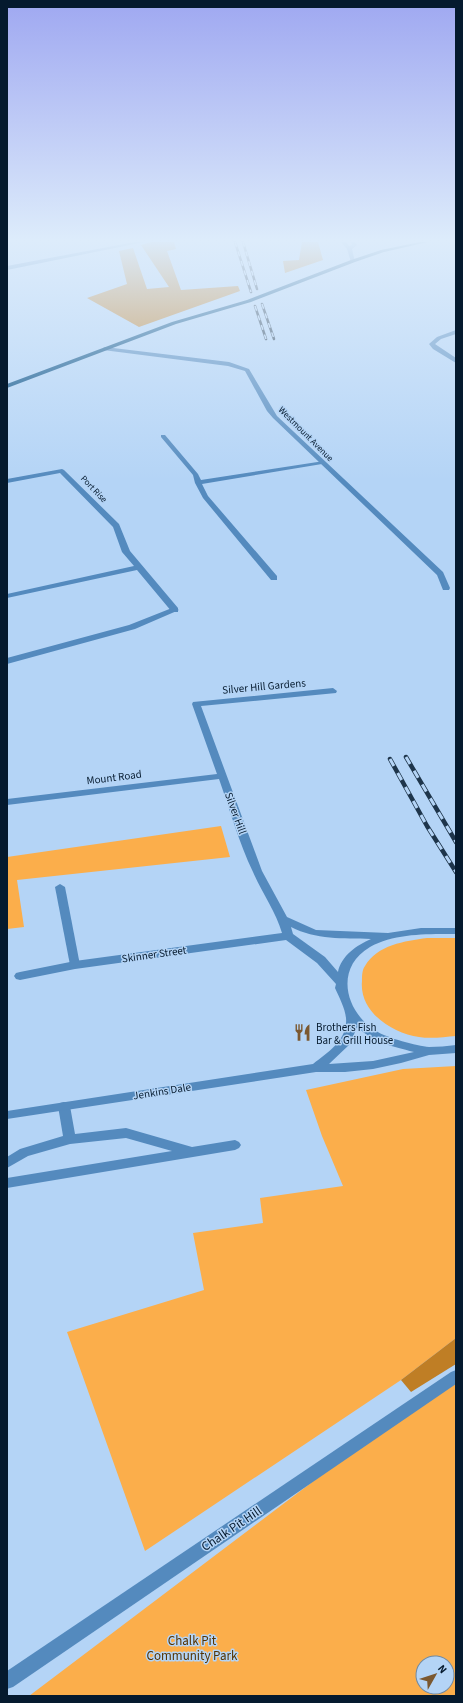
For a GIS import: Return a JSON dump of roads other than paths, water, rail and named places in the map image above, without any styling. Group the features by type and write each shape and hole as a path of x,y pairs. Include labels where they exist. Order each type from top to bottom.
{"main road":[{"path":"7,386 179,321"}],"street":[{"path":"456,332 439,338 432,344 435,348 456,362"},
{"name":"Westmount Avenue","path":"105,349 229,364 246,369 251,375 272,413 440,574 446,588"},
{"path":"163,436 196,475 198,483 205,496 274,578"},
{"path":"198,483 322,462"},
{"name":"Port Rise","path":"7,482 62,471 116,526 125,550 175,610 132,627 7,661"},
{"path":"7,596 140,567"},
{"name":"Silver Hill Gardens","path":"196,704 333,691"},
{"name":"Silver Hill","path":"196,704 257,871 275,907 283,919 288,936"},
{"name":"Mount Road","path":"7,802 223,776"},
{"path":"60,887 75,965"},
{"path":"283,919 307,931 316,933 387,936 423,931 456,931"},
{"path":"288,936 321,960 341,983"},
{"name":"Skinner Street","path":"20,976 75,965 288,936"},
{"path":"316,1068 339,1049 351,1031 352,1017 341,988 343,971 351,958 364,946 387,936"},
{"path":"352,1017 372,1034 388,1041 428,1051 456,1049"},
{"name":"Jenkins Dale","path":"7,1115 316,1068 345,1069 407,1058 428,1051"},
{"path":"64,1106 70,1139"},
{"path":"7,1163 24,1152 70,1139 126,1133 193,1152"},
{"path":"7,1183 235,1145"},
{"name":"Chalk Pit Hill","path":"7,1681 456,1376"}],"railway":[{"path":"260,321 266,339"},
{"path":"268,321 274,339"},
{"path":"406,757 456,842"},
{"path":"390,759 427,826 456,872"}],"place":[{"name":"Brothers Fish Bar & Grill House","path":"303,1033"}],"park label":[{"name":"Chalk Pit Community Park","path":"192,1648"}]}
